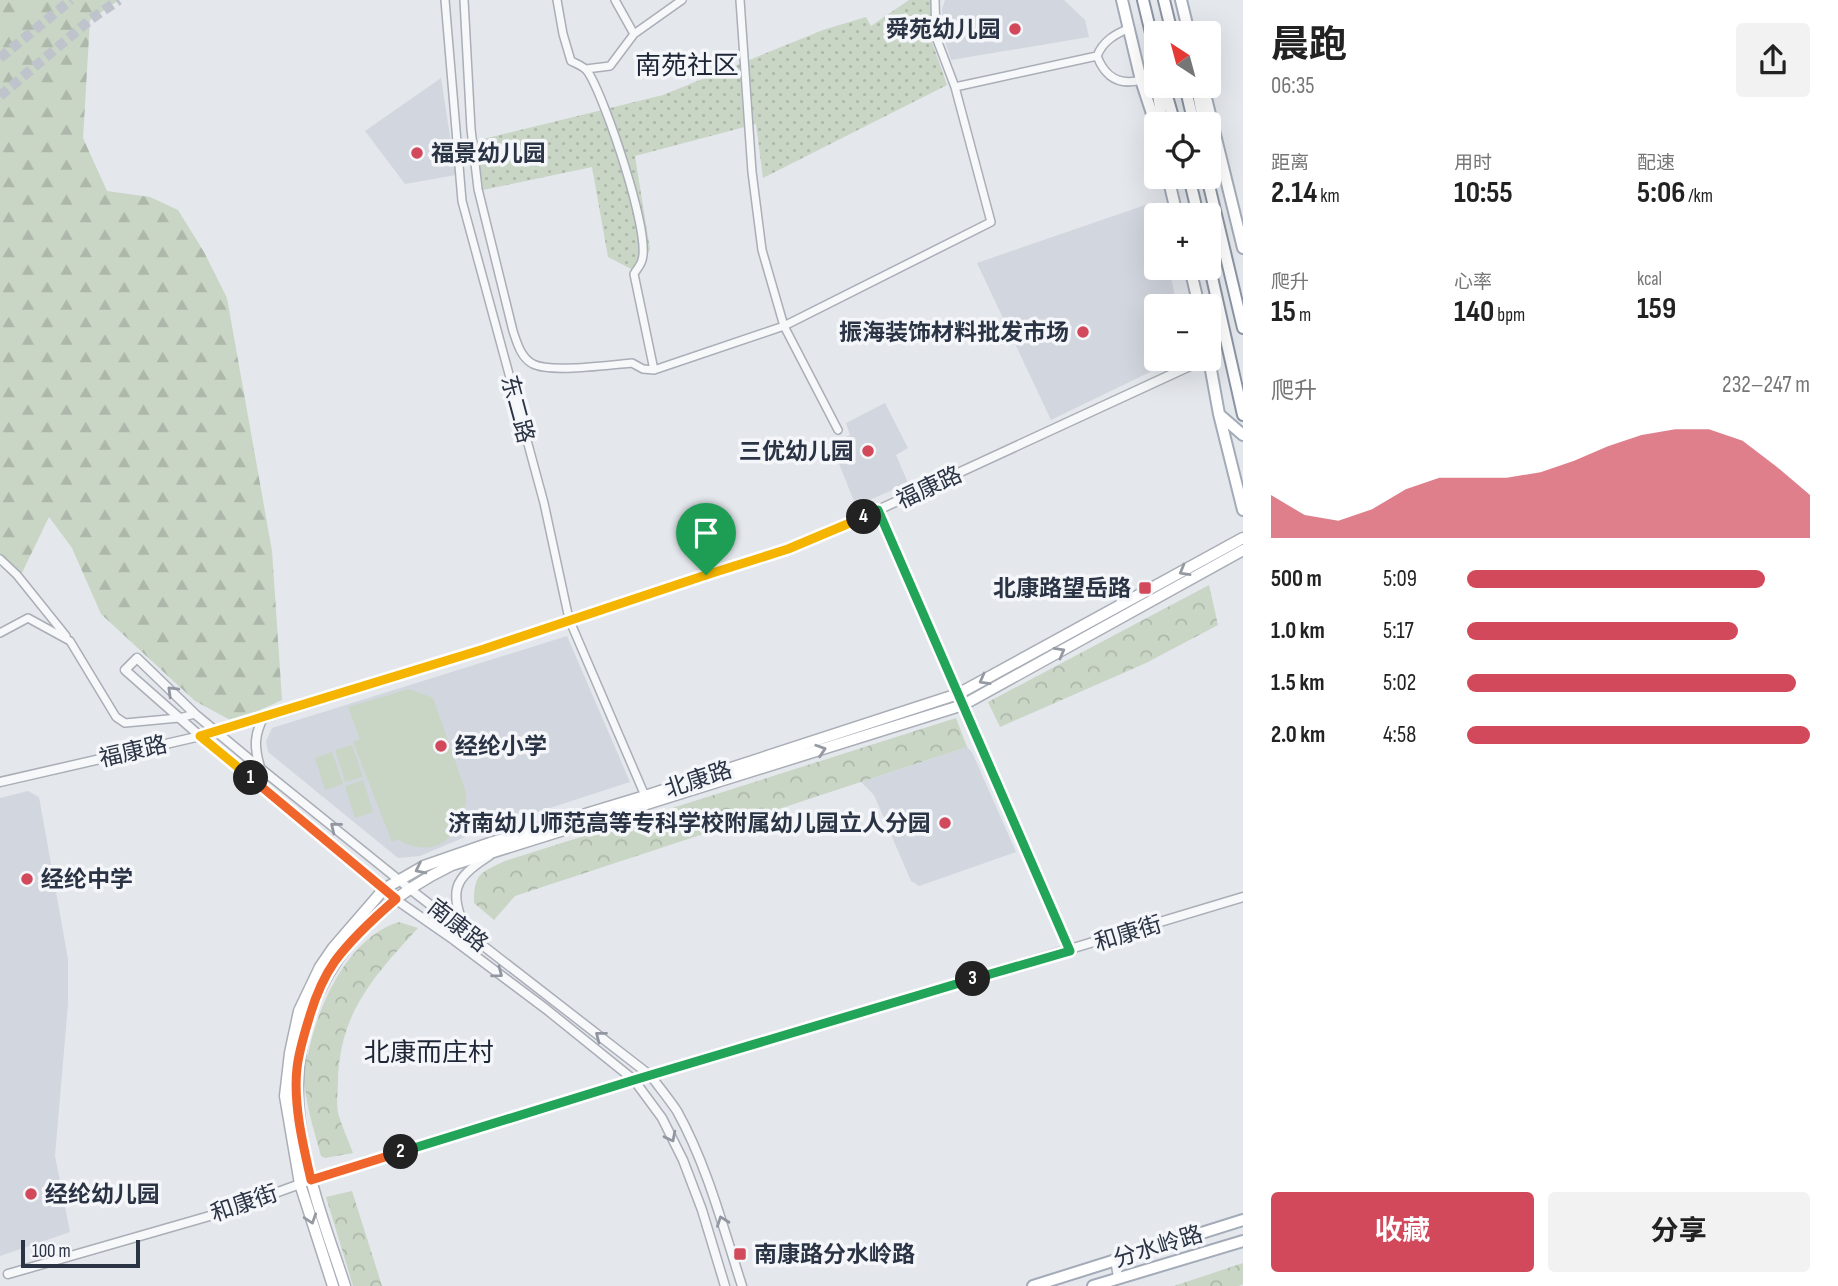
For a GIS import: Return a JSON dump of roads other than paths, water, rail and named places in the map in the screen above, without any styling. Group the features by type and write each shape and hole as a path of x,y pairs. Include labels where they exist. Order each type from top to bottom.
{"main road":[{"path":"1122,0 1151,112"},
{"path":"1143,0 1148,21"},
{"path":"1164,0 1169,21"},
{"path":"1181,0 1186,21"},
{"path":"1204,98 1243,248"},
{"path":"1210,189 1243,328"},
{"path":"1213,280 1243,415"},
{"path":"1210,371 1243,510"},
{"path":"1219,414 1243,435"},
{"name":"北康路","path":"345,1286 311,1180 301,1136 297,1070 302,1041 318,989 335,961 355,937 396,899 452,865 958,694 1243,538"},
{"name":"北康路","path":"333,1286 300,1184 285,1096 289,1053 299,1011 320,967 332,948 384,889 424,866 482,846 647,800 963,705 1243,550"},
{"name":"分水岭路","path":"1033,1286 1243,1220"},
{"name":"分水岭路","path":"1093,1286 1243,1241"}],"street":[{"name":"东二路","path":"445,0 462,201 544,503 569,619 647,800"},
{"path":"464,0 471,130 478,189 520,351 532,363 548,368 632,363 643,369 654,370 784,326 991,222 955,87 936,37 935,0"},
{"path":"557,0 570,61 586,69 599,91 617,142 639,221 643,259 634,274 654,370"},
{"path":"615,0 634,34"},
{"path":"586,69 610,66 634,34 682,0"},
{"path":"740,0 751,172 762,250 784,326 838,430"},
{"path":"1130,28 1101,46 1097,56 1102,69 1117,80 1130,83 1141,80"},
{"path":"955,87 1097,56"},
{"name":"福康路","path":"0,782 218,732 484,649 788,549 1181,371"},
{"path":"878,510 1070,951"},
{"path":"0,559 17,575 70,640 116,717 125,723 195,714"},
{"path":"0,633 28,618 70,640"},
{"name":"南康路","path":"725,1286 702,1210 683,1160 662,1118 634,1080 535,1001 396,899 200,736 125,670 137,658 195,714 260,768 410,889 651,1076 676,1110 696,1153 725,1230 742,1286"},
{"path":"260,768 254,748 256,734 264,716"},
{"path":"465,930 456,906 458,880 468,869 498,850"},
{"name":"和康街","path":"8,1274 220,1213 311,1180 634,1080 1243,897"},
{"path":"1115,1259 1118,1278"}],"tunnel":[{"path":"0,58 71,0"},
{"path":"0,96 91,19 119,0"}],"place":[{"name":"舜苑幼儿园","path":"1015,29"},
{"name":"福景幼儿园","path":"417,153"},
{"name":"振海装饰材料批发市场","path":"1083,332"},
{"name":"三优幼儿园","path":"868,451"},
{"name":"北康路望岳路","path":"1145,588"},
{"name":"经纶小学","path":"441,746"},
{"name":"济南幼儿师范高等专科学校附属幼儿园立人分园","path":"945,823"},
{"name":"经纶中学","path":"27,879"},
{"name":"经纶幼儿园","path":"31,1194"},
{"name":"南康路分水岭路","path":"740,1254"}],"district":[{"name":"南苑社区","path":"687,65"},
{"name":"北康而庄村","path":"429,1052"}]}
